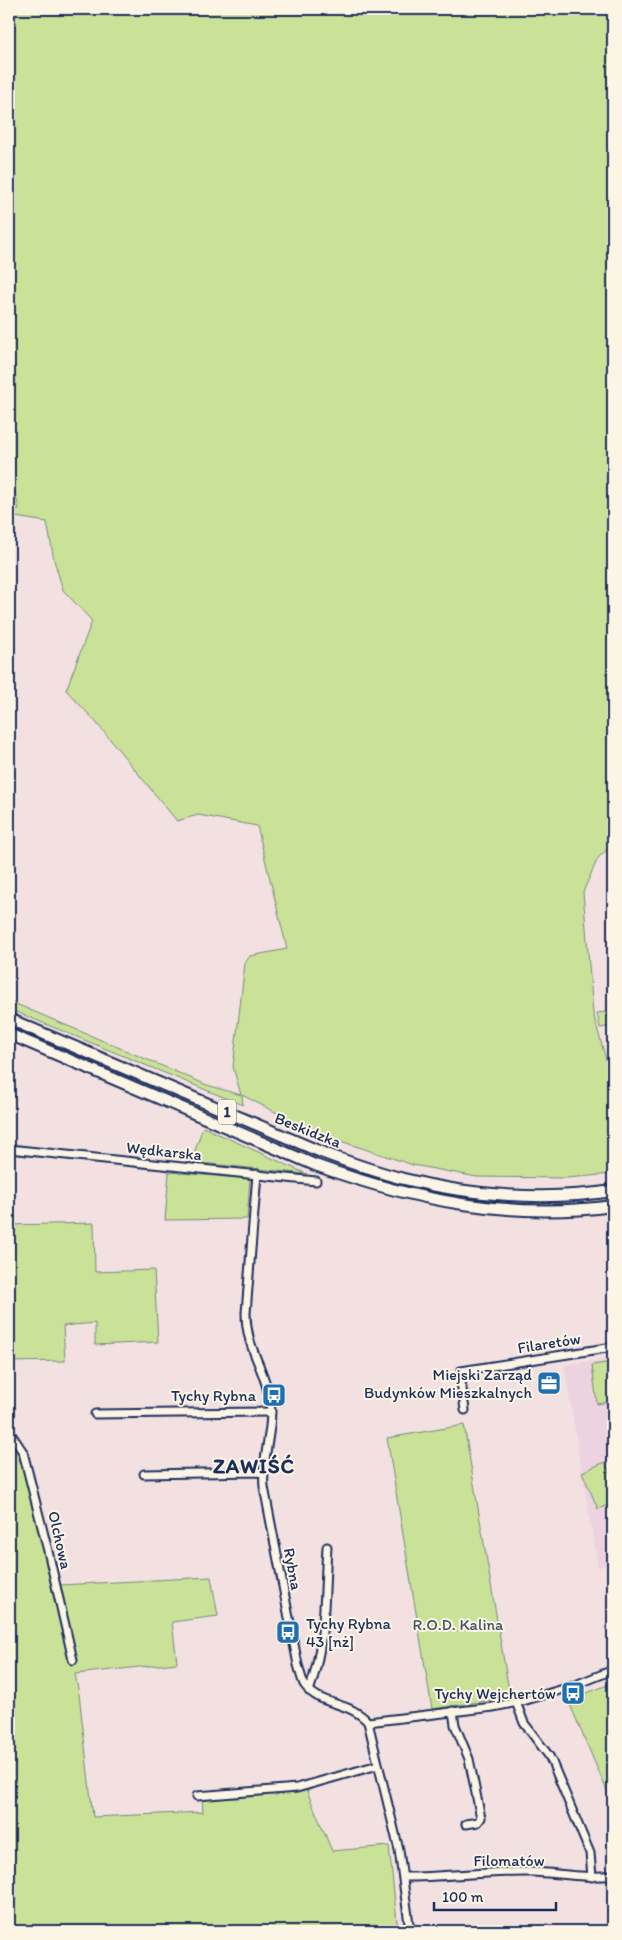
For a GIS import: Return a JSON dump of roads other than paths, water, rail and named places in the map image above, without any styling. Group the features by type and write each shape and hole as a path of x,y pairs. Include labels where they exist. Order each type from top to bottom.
{"main road":[{"name":"Beskidzka","path":"9,1019 321,1152 369,1170 429,1184 490,1193 567,1195 613,1191"},
{"name":"Beskidzka","path":"9,1034 306,1161 365,1183 436,1200 489,1208 560,1210 613,1206"}],"street":[{"name":"Wędkarska","path":"9,1149 316,1181"},
{"name":"Rybna","path":"257,1174 246,1321 250,1344 269,1395 271,1412 263,1473 266,1501 298,1665 303,1682 309,1690"},
{"name":"Filaretów","path":"466,1410 461,1371 613,1347"},
{"path":"95,1414 271,1412"},
{"name":"Olchowa","path":"9,1431 23,1452 73,1660"},
{"path":"144,1474 263,1473"},
{"path":"327,1547 322,1631 317,1670 309,1690 322,1700 345,1706 362,1715 368,1722 399,1850 410,1931"},
{"path":"368,1722 453,1710 493,1707 570,1687 613,1670"},
{"path":"516,1702 524,1723 552,1762 590,1853 592,1877"},
{"path":"453,1710 455,1725 469,1759 481,1818 478,1822 466,1824"},
{"path":"196,1796 297,1788 378,1765"},
{"name":"Filomatów","path":"404,1877 532,1872 592,1877 613,1875"}],"place":[{"name":"Miejski Zarząd Budynków Mieszkalnych","path":"549,1383"},
{"name":"Tychy Rybna","path":"274,1395"},
{"name":"Tychy Rybna 43 [nż]","path":"288,1632"},
{"name":"Tychy Wejchertów","path":"573,1693"}],"district":[{"name":"ZAWIŚĆ","path":"254,1465"}],"park label":[{"name":"R.O.D. Kalina","path":"458,1624"}]}
